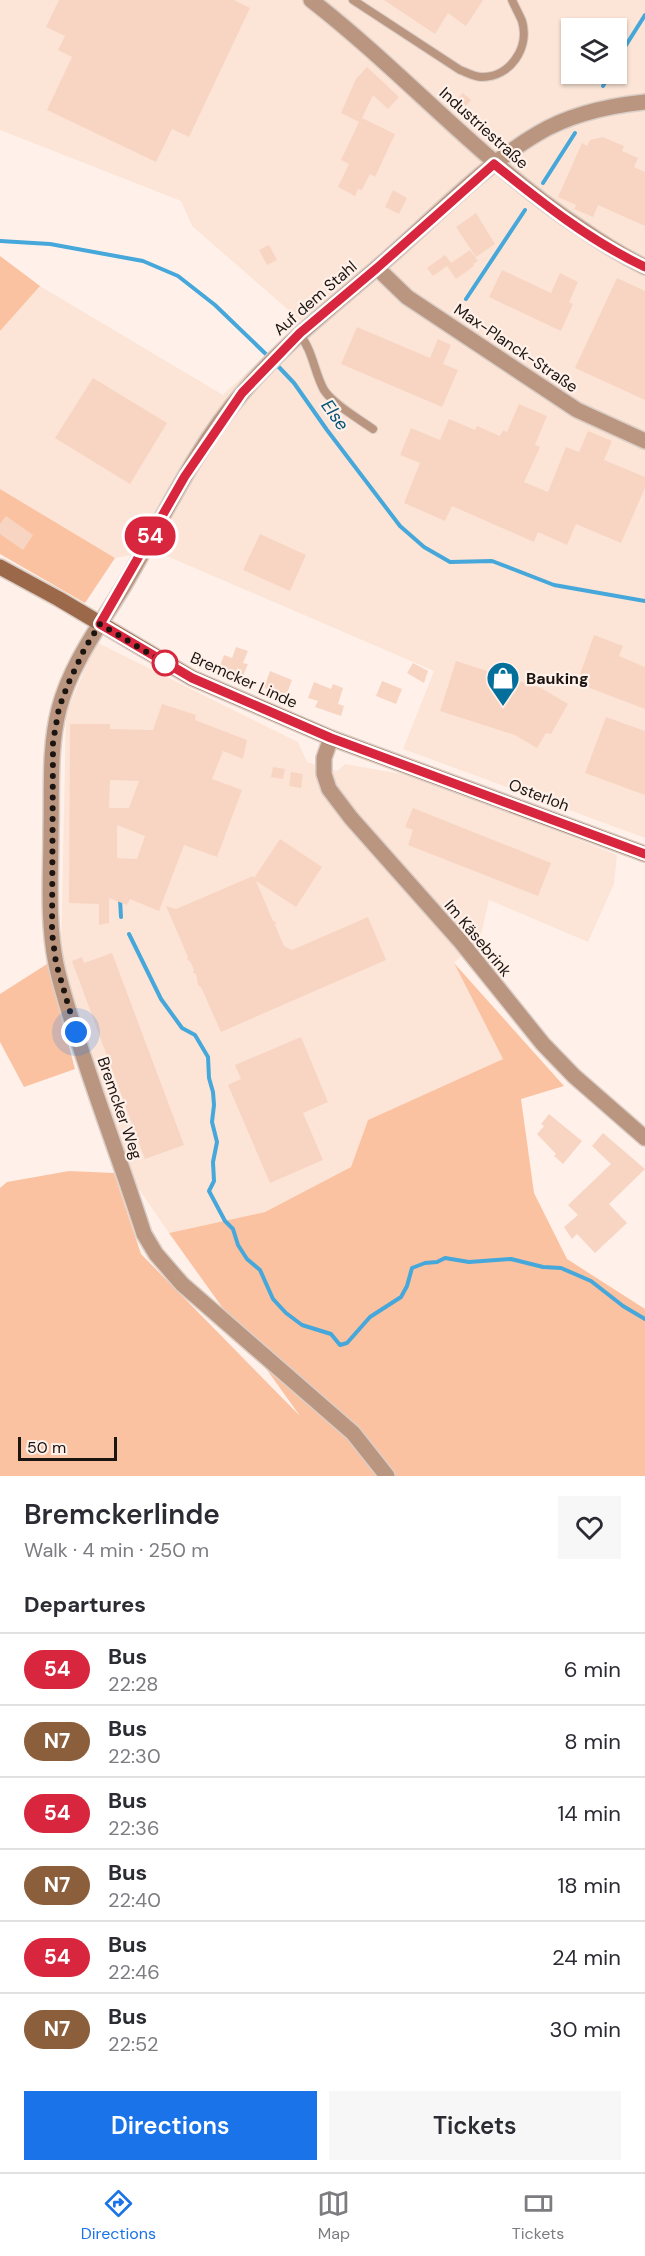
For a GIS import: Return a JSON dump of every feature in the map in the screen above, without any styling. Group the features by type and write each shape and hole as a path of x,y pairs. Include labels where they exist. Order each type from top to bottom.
{"main road":[{"name":"Bremcker Linde","path":"0,567 192,678 331,738 420,770"},
{"name":"Osterloh","path":"420,770 645,854"}],"street":[{"name":"Industriestraße","path":"311,0 494,164 542,203 645,267"},
{"name":"Auf dem Stahl","path":"100,624 127,581 163,512 196,457 242,393 299,334 494,164 538,133 567,119 596,109 645,102"},
{"name":"Max-Planck-Straße","path":"377,268 407,297 577,410 645,441"},
{"name":"Bremcker Weg","path":"100,624 77,662 59,708 52,762 52,933 64,995 87,1069 144,1234 156,1254 199,1301 353,1433 387,1476"},
{"name":"Im Käsebrink","path":"331,738 324,759 324,774 329,789 351,818 461,942 543,1044 574,1076 645,1138"}],"lane":[{"path":"353,0 460,70 478,77 492,76 503,71 518,57 522,46 522,21 512,0"},
{"path":"299,334 308,348 325,391 331,399 373,429"}],"shaded area":[{"path":"0,0 645,0 645,838 403,749 434,671 155,551 115,558 0,489 0,331 40,286 223,395 301,321 192,226 181,201 0,130"},
{"path":"0,256 40,286 0,331"},
{"path":"0,489 115,558 85,603 0,554"},
{"path":"96,642 298,742 307,762 337,771 345,764 419,777 617,855 614,884 588,942 489,900 480,939 454,963 503,1059 368,1120 351,1167 265,1212 169,1233 132,1179 91,1057 61,954 66,714"},
{"path":"454,963 564,1086 521,1099 534,1193 567,1259 645,1309 645,1476 0,1476 0,1188 7,1182 69,1171 114,1173 141,1254 300,1416 169,1233 265,1212 351,1167 368,1120 503,1059"},
{"path":"47,964 75,1069 24,1087 0,1042 0,994"}],"building":[{"path":"59,0 234,0 250,8 189,137 172,129 156,162 47,110 72,57 58,50 65,36 46,27"},
{"path":"384,0 483,0 466,26 448,13 435,34"},
{"path":"367,67 399,97 388,109 373,95 362,118 395,134 375,177 370,174 362,190 358,189 355,196 338,187 349,164 341,160 359,122 341,113 356,79"},
{"path":"463,93 471,100 464,108 456,100"},
{"path":"603,137 624,146 622,151 638,158 634,167 645,172 645,226 598,205 593,217 574,209 576,205 558,197 582,143 587,146 590,140"},
{"path":"393,190 407,198 399,214 385,207"},
{"path":"476,213 495,244 476,257 456,227"},
{"path":"269,245 277,260 267,265 259,250"},
{"path":"470,250 478,261 456,279 447,266 433,276 427,268 445,255 451,263"},
{"path":"502,270 551,293 560,273 578,282 569,302 573,304 561,331 489,297"},
{"path":"617,278 645,291 645,400 575,368"},
{"path":"357,327 430,358 438,339 451,345 443,364 458,370 442,407 341,364"},
{"path":"93,378 167,423 130,484 55,438"},
{"path":"519,404 547,416 535,445 540,447 524,482 548,492 566,447 579,452 588,431 612,441 604,460 645,477 645,488 621,543 576,524 567,545 538,532 534,542 452,506 445,521 404,503 420,463 400,455 411,428 440,440 449,419 475,430 477,426 500,436 503,430 507,432"},
{"path":"6,516 33,535 23,550 0,534 0,524"},
{"path":"260,534 306,555 290,591 243,570"},
{"path":"594,635 623,646 619,656 645,667 645,709 577,683"},
{"path":"236,647 248,651 243,663 248,664 243,676 237,673 235,677 218,671 224,655 232,658"},
{"name":"Bauking","path":"456,661 541,688 568,704 551,734 546,733 537,748 515,735 440,711"},
{"path":"413,663 428,671 424,683 407,673"},
{"path":"270,671 292,680 286,696 264,688"},
{"path":"382,681 402,689 396,704 376,696"},
{"path":"314,682 331,689 333,684 343,688 338,704 344,706 341,716 315,707 318,701 308,698"},
{"path":"162,704 196,715 195,720 247,740 243,759 223,751 212,779 242,790 217,857 184,845 159,911 130,899 127,905 109,898 109,923 99,925 99,904 69,903 70,724 110,724 110,729 153,730","holes":["110,780 139,781 129,808 109,808","117,825 145,836 137,859 117,858"]},
{"path":"606,717 645,731 645,795 585,773"},
{"path":"273,767 285,769 283,779 271,777"},
{"path":"291,772 303,774 301,788 289,786"},
{"path":"413,808 551,863 538,896 408,845 413,830 405,827"},
{"path":"280,839 322,867 296,907 256,881 273,921 276,922 275,925 284,946 292,950 368,917 386,960 221,1032 201,987 198,985 190,961 187,960 188,957 166,906 176,909 253,876 254,878"},
{"path":"112,953 184,1145 145,1159 72,961 82,957 84,963"},
{"path":"301,1037 328,1102 303,1113 323,1160 270,1183 228,1085 241,1079 235,1065"},
{"path":"549,1114 582,1141 563,1164 537,1134 544,1126 541,1124"},
{"path":"603,1133 645,1169 609,1204 627,1223 595,1253 577,1234 572,1239 564,1227 578,1215 568,1205 611,1164 592,1146"}],"waterway":[{"path":"627,44 645,15"},
{"path":"543,183 575,133"},
{"path":"466,299 525,210"},
{"name":"Else","path":"0,241 50,244 143,261 178,276 215,305 271,359"},
{"name":"Else","path":"276,364 294,383 400,526 424,547 450,562 492,561 554,585 645,601"},
{"path":"120,899 121,917"},
{"path":"129,934 161,999 182,1028 195,1035 208,1057 214,1105 212,1122 217,1142 213,1162 214,1181 209,1191 225,1221 233,1229 238,1245 247,1259 260,1270 273,1299 302,1325 331,1334 340,1345 347,1343 370,1317 401,1297 412,1268 445,1258 469,1262 511,1259 543,1267 561,1268 591,1281 623,1306 645,1319"}],"bus line":[{"name":"54","path":"645,267 542,203 494,164 300,333 242,393 196,457 163,512 127,581 100,624 192,678 331,738 645,854"}],"place":[{"name":"Bauking","path":"503,707"}],"route":[{"path":"76,1032 56,963 52,933 52,772 53,742 59,708 77,662 100,624 165,663"}]}
